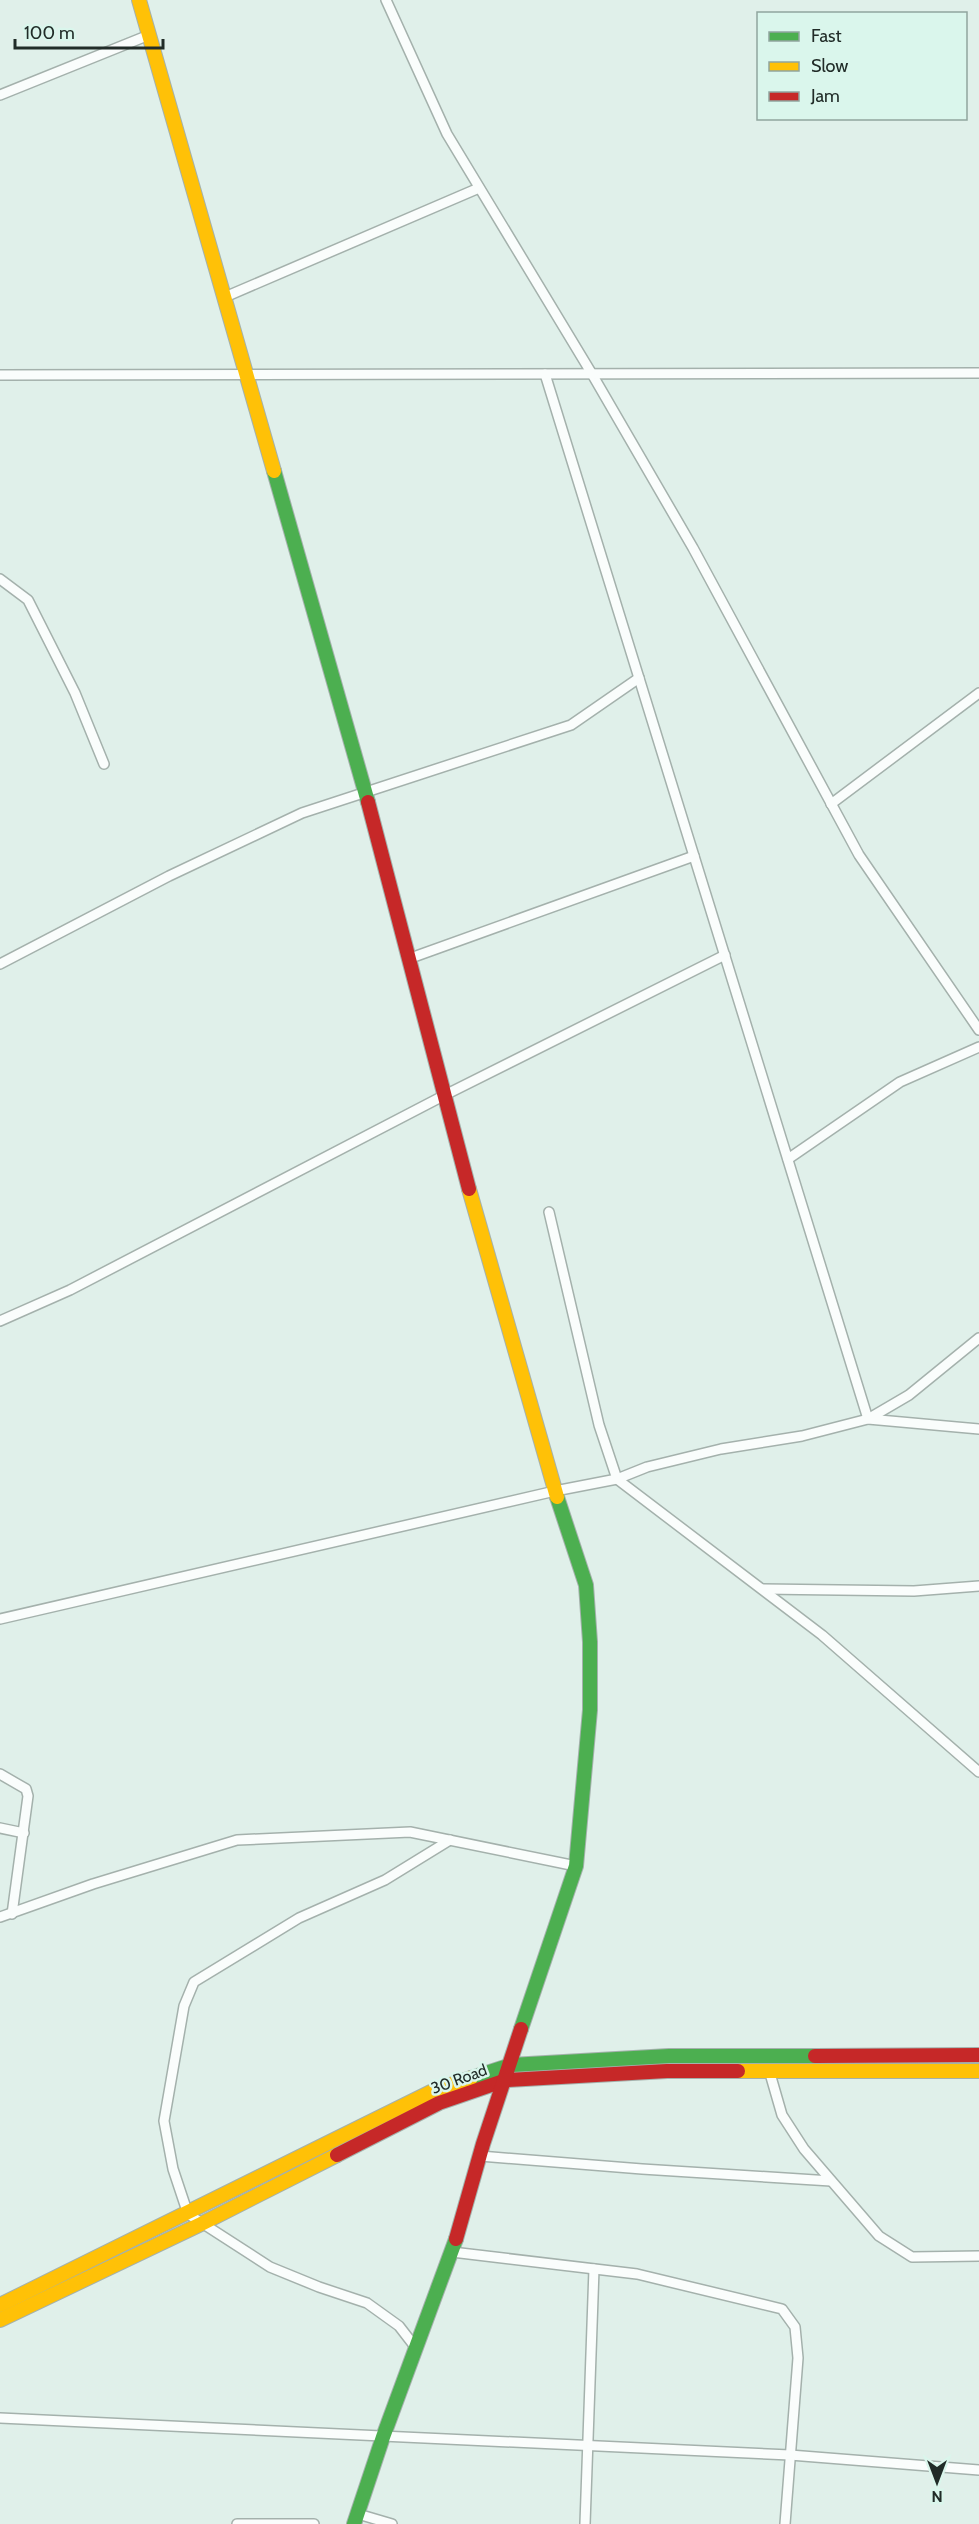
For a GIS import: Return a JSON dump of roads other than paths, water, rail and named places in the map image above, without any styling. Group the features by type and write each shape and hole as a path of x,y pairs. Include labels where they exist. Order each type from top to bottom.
{"street":[{"path":"139,0 366,793 443,1096 555,1491 586,1585 590,1642 590,1710 576,1866 480,2156 452,2252 383,2437 356,2519 392,2524"},
{"path":"386,0 447,134 592,374 693,548 859,855 979,1030"},
{"path":"0,95 149,34"},
{"path":"225,297 479,188"},
{"path":"0,375 979,373"},
{"path":"545,374 868,1419"},
{"path":"0,579 28,600 75,693 104,764"},
{"path":"0,964 169,876 302,813 571,725 639,678"},
{"path":"831,804 979,693"},
{"path":"408,959 694,856"},
{"path":"0,1322 70,1290 443,1096 725,955"},
{"path":"788,1159 900,1083 979,1047"},
{"path":"549,1212 599,1425 618,1479 822,1635 979,1772"},
{"path":"0,1619 555,1491 618,1479 647,1467 721,1449 802,1436 868,1419 909,1395 979,1338"},
{"path":"868,1419 979,1429"},
{"path":"762,1589 915,1591 979,1586"},
{"path":"0,1774 26,1789 28,1804 12,1914"},
{"path":"0,1828 24,1833"},
{"path":"0,1917 93,1884 237,1840 410,1832 576,1866"},
{"path":"416,2349 399,2326 367,2303 270,2267 188,2214 173,2169 164,2121 184,2006 194,1982 299,1918 385,1880 450,1840"},
{"name":"30 Road","path":"0,2305 435,2090 511,2065 669,2056 979,2055"},
{"path":"769,2070 782,2115 804,2149 879,2236 912,2257 979,2256"},
{"name":"30 Road","path":"0,2320 201,2224 439,2103 506,2080 624,2072 979,2071"},
{"path":"480,2156 831,2181"},
{"path":"452,2252 637,2274 782,2309 795,2327 798,2358 785,2524"},
{"path":"585,2524 594,2269"},
{"path":"0,2418 790,2455 979,2470"},
{"path":"237,2524 314,2524"}]}
